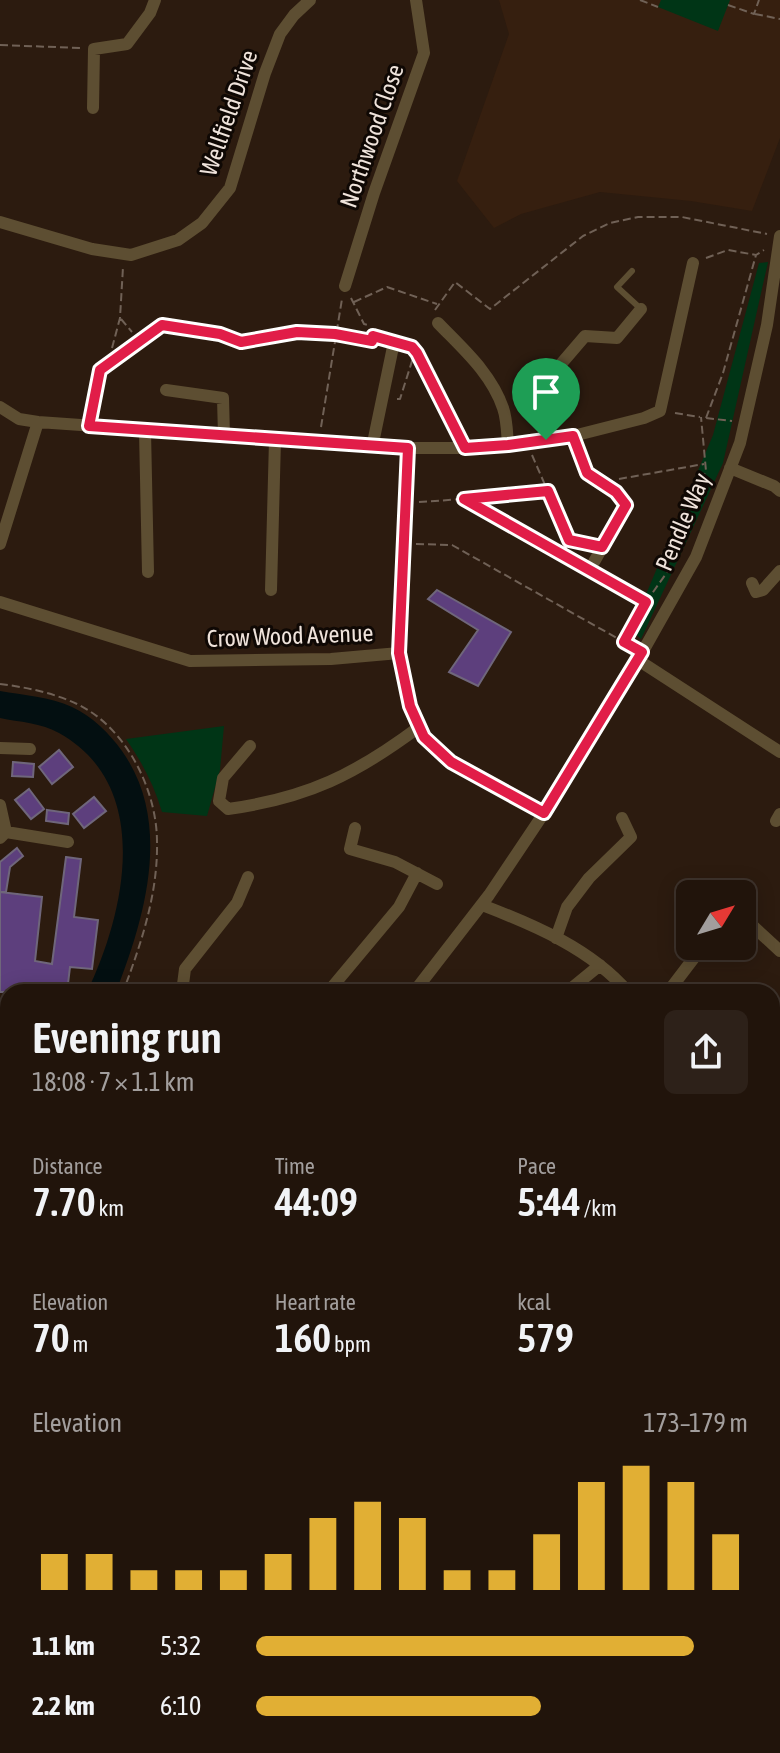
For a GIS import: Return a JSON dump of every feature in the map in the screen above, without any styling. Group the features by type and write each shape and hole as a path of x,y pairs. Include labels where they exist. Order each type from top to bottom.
{"street":[{"path":"93,108 94,49 127,44 150,13 155,0"},
{"name":"Wellfield Drive","path":"0,222 92,249 131,255 178,240 202,223 230,188 280,34 310,0"},
{"name":"Northwood Close","path":"345,286 424,53 416,0"},
{"name":"Pendle Way","path":"420,984 482,905 544,813 696,557 745,423 778,272 780,236"},
{"path":"0,407 19,419 38,422 275,440 373,443 408,448 508,445 573,436 660,411 693,263"},
{"path":"546,440 540,397 552,373 585,336 617,338 641,309"},
{"path":"438,323 480,366 493,385 504,410 508,445"},
{"path":"373,336 412,347"},
{"path":"373,443 394,342"},
{"path":"89,426 103,368"},
{"path":"166,390 223,398 224,436"},
{"path":"0,544 38,422"},
{"path":"145,431 148,572"},
{"path":"573,436 587,473 616,492 626,505 594,562"},
{"path":"271,590 275,440"},
{"path":"408,448 399,653 410,706 424,737 451,762 544,813"},
{"path":"730,468 780,491"},
{"path":"752,583 756,592 763,590 780,571"},
{"name":"Crow Wood Avenue","path":"0,602 190,661 331,659 399,653"},
{"path":"640,656 780,752"},
{"path":"250,746 223,778 219,801 228,809 269,803 340,779 380,756 419,727"},
{"path":"0,748 30,749"},
{"path":"0,805 3,835 68,842"},
{"path":"556,938 567,907 589,878 631,837 622,818"},
{"path":"350,849 355,828"},
{"path":"335,846 387,859 437,884"},
{"path":"335,984 399,907 417,873"},
{"path":"183,984 185,969 237,903 248,877"},
{"path":"482,905 556,938 600,965 621,984"},
{"path":"756,929 780,951"},
{"path":"674,984 692,960"},
{"path":"577,984 600,965"}],"lane":[{"path":"632,271 617,287 641,309"},
{"path":"103,368 162,325 220,334"}],"path":[{"path":"640,0 658,7"},
{"path":"754,14 759,0"},
{"path":"728,5 780,19"},
{"path":"0,45 94,49"},
{"path":"220,334 241,342 297,332 335,334 372,341 375,327 364,324 353,302 387,287 438,304 455,282 490,309 583,236 610,223 638,217 682,217 780,236"},
{"path":"706,418 723,373 756,255 767,248"},
{"path":"693,263 728,250 756,255"},
{"path":"103,368 120,318 124,254"},
{"path":"319,440 345,286"},
{"path":"120,318 139,342"},
{"path":"412,347 465,448"},
{"path":"660,411 745,423"},
{"path":"624,642 668,571 658,563 706,471 701,417"},
{"path":"526,443 569,540 602,547"},
{"path":"600,482 705,464"},
{"path":"406,503 548,491"},
{"path":"464,499 646,602"},
{"path":"404,544 452,545 624,642 640,656"},
{"path":"0,684 77,704 96,716 133,759 147,784 155,818 155,872 142,941 126,984"}],"shaded area":[{"path":"499,0 780,0 780,138 752,211 600,192 521,214 494,228 457,181 509,34"},
{"path":"0,691 72,707 100,726 117,744 138,779 147,808 149,870 136,933 119,984 90,984 112,926 120,889 123,853 120,817 109,785 89,756 59,733 38,725 0,718"}],"green space":[{"path":"661,0 730,0 718,31 658,7"},
{"path":"768,262 723,463 641,639 631,630 713,435 759,263"},
{"path":"224,726 220,770 207,816 162,812 147,774 126,739"}],"building":[{"path":"437,590 511,632 478,686 449,672 478,630 428,599"},
{"path":"59,750 73,767 52,784 39,767"},
{"path":"13,762 34,764 33,777 12,776"},
{"path":"29,789 44,809 31,819 15,800"},
{"path":"94,797 106,811 84,828 73,814"},
{"path":"47,810 69,813 68,824 46,821"},
{"path":"17,848 23,856 10,867 6,892 0,892 0,862"},
{"path":"66,857 81,859 74,917 98,920 92,969 70,967 68,984 0,984 0,892 42,897 35,961 52,964"}],"route":[{"path":"162,325 220,334 241,342 297,332 335,334 372,341 373,336 412,347 465,448 546,440 573,436 587,473 616,492 626,505 602,547 569,540 548,491 464,499 646,602 624,642 642,652 544,813 451,762 424,737 410,706 399,653 408,448 373,443 275,440 89,426 100,370 162,325"}]}
